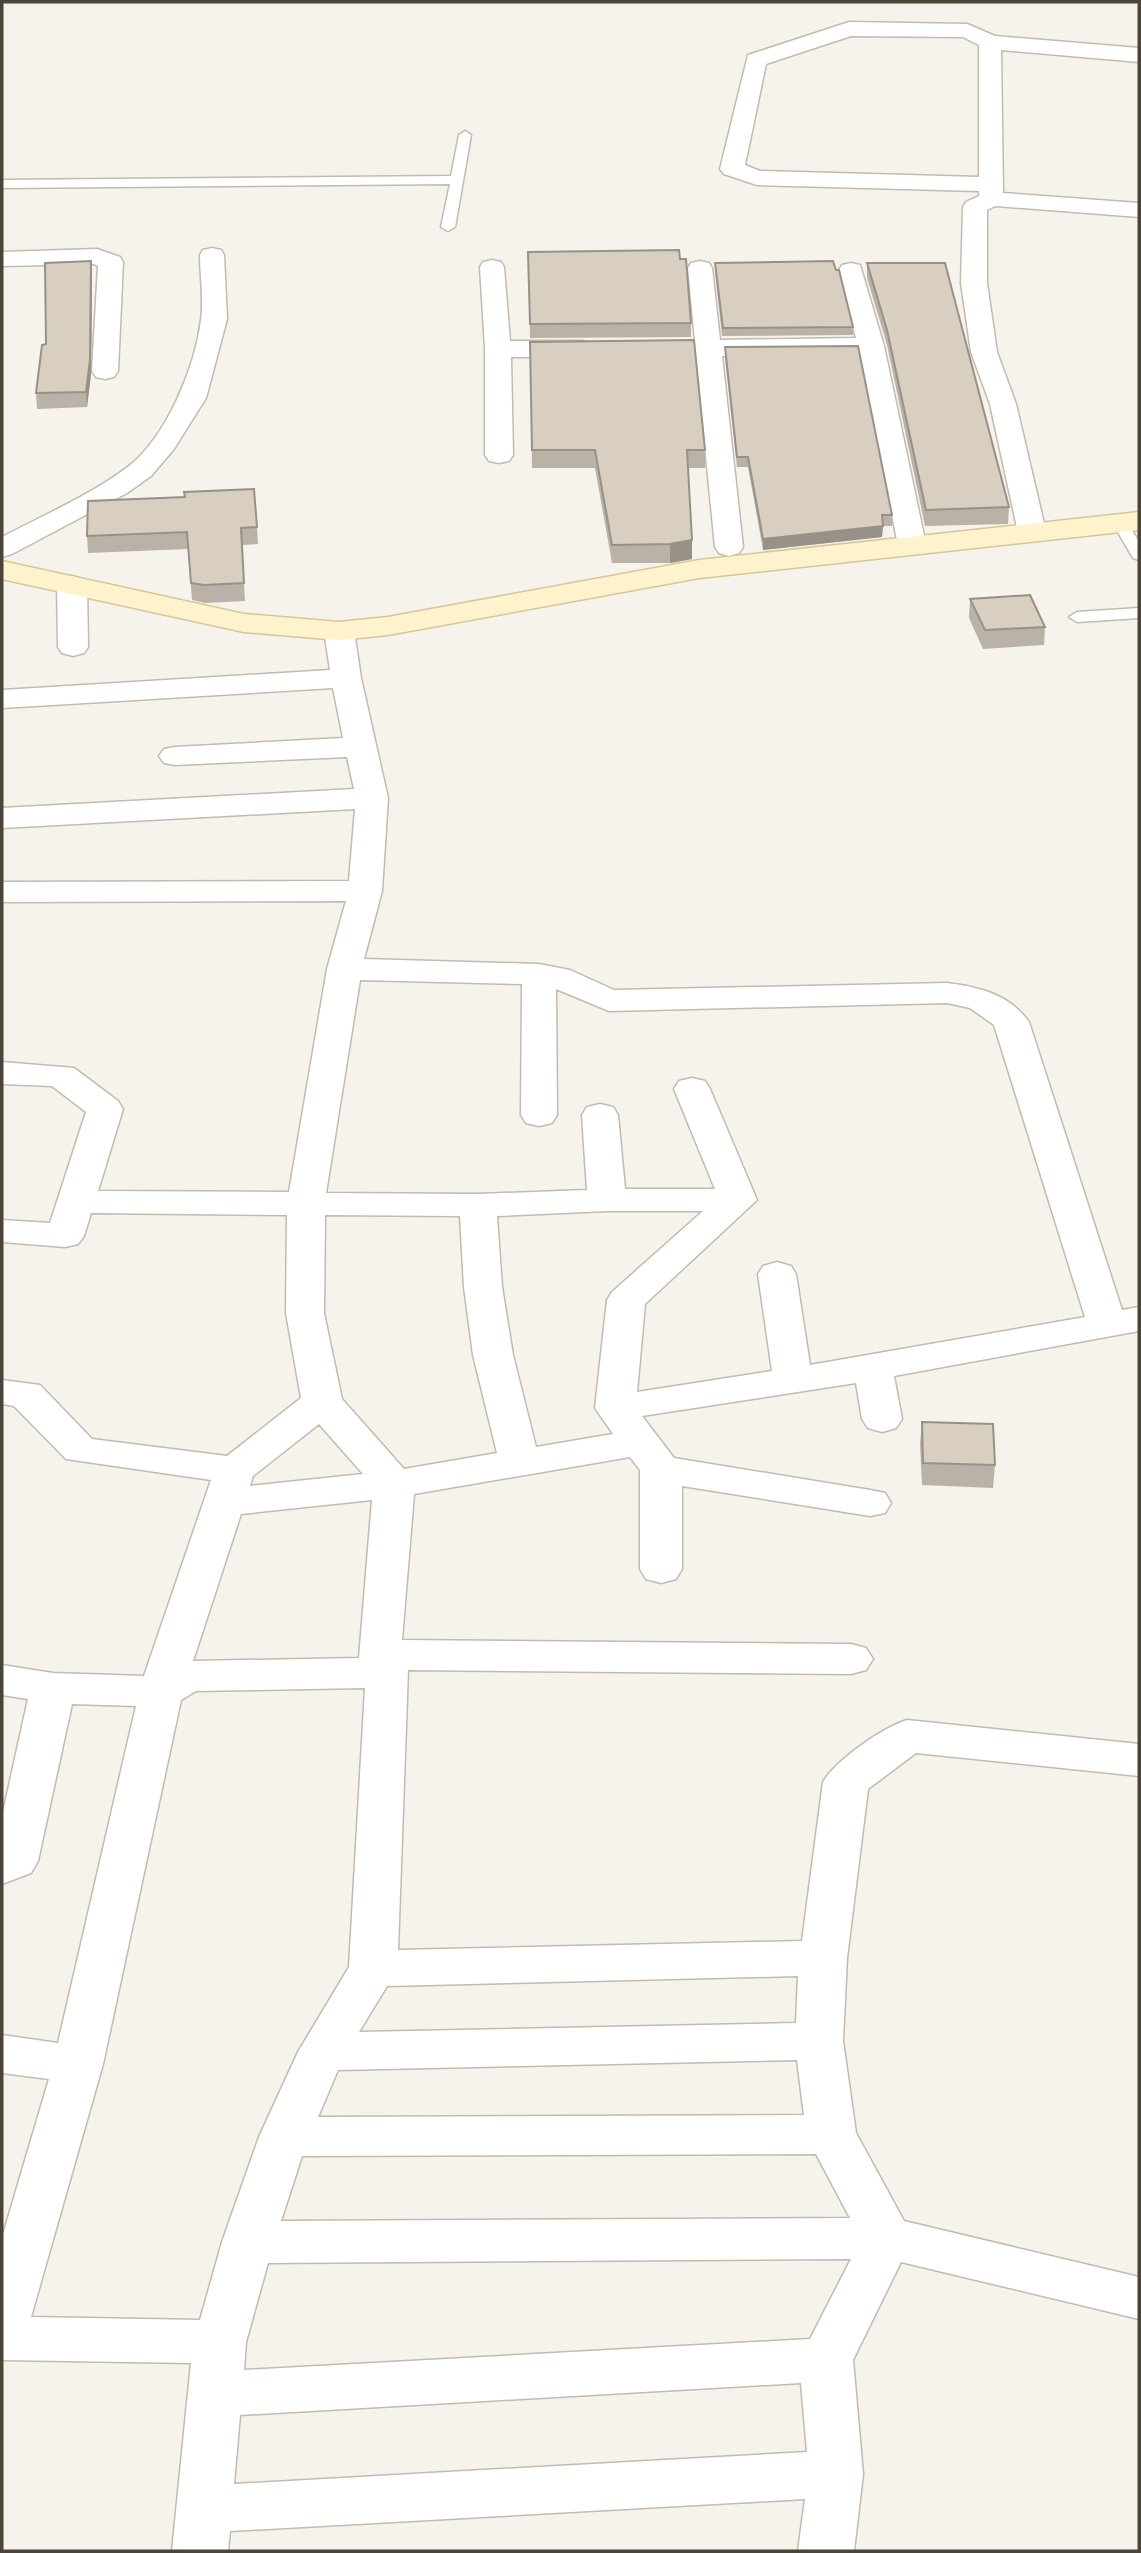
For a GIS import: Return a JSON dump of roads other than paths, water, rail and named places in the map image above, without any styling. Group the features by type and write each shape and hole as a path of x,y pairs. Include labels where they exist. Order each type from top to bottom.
{"main road":[{"path":"2,570 244,623 340,631 388,626 699,569 1130,522"}],"street":[{"path":"1139,55 990,42 967,32 849,29 757,60 732,169 757,177 992,192 1139,210"},
{"path":"990,42 992,192 975,207 974,283 984,352 1003,404 1032,532"},
{"path":"2,548 117,487 141,470 164,443 193,398 214,319 212,255"},
{"path":"2,259 97,256 111,262 105,372"},
{"path":"492,267 498,349 499,455"},
{"path":"700,268 729,547"},
{"path":"851,271 871,346 912,545"},
{"path":"498,349 871,346"},
{"path":"72,585 73,647"},
{"path":"340,631 346,678 372,798 365,891 344,969 306,1203 305,1313 322,1402 394,1485 383,1664 373,1968 322,2052 284,2137 248,2242 220,2342 202,2530 836,2473"},
{"path":"2,699 346,678"},
{"path":"175,756 361,747"},
{"path":"2,818 372,798"},
{"path":"2,892 365,891"},
{"path":"344,969 539,974 558,977 609,1001 947,993 976,997 997,1007 1011,1022 1123,1322 873,1368 615,1408"},
{"path":"539,974 539,1115"},
{"path":"2,1073 61,1076 105,1109 65,1236 2,1231"},
{"path":"692,1089 738,1200"},
{"path":"600,1115 607,1200"},
{"path":"77,1202 478,1205 607,1200 738,1200"},
{"path":"661,1569 651,1456 615,1408 626,1300 738,1200"},
{"path":"478,1205 483,1287 493,1354 520,1463"},
{"path":"778,1275 793,1381"},
{"path":"873,1368 882,1419"},
{"path":"2,1392 26,1394 80,1450 229,1486 394,1485 520,1463 651,1456 870,1503"},
{"path":"2,2325 78,2064 161,1692 229,1486 322,1402"},
{"path":"2,1680 53,1688 161,1692 187,1676 383,1664 851,1659"},
{"path":"2,1867 15,1861 53,1688"},
{"path":"887,2238 831,2134 819,2041 823,1958 846,1782 907,1736 1139,1760"},
{"path":"373,1968 823,1958"},
{"path":"322,2052 819,2041"},
{"path":"2,2054 78,2064"},
{"path":"284,2137 831,2134"},
{"path":"826,2551 836,2473 826,2360 887,2238"},
{"path":"248,2242 887,2238 1139,2298"},
{"path":"2,2338 220,2342"},
{"path":"215,2394 826,2360"}],"lane":[{"path":"448,228 465,135"},
{"path":"2,184 457,180"},
{"path":"1130,522 1139,555"},
{"path":"1077,617 1139,613"}]}
